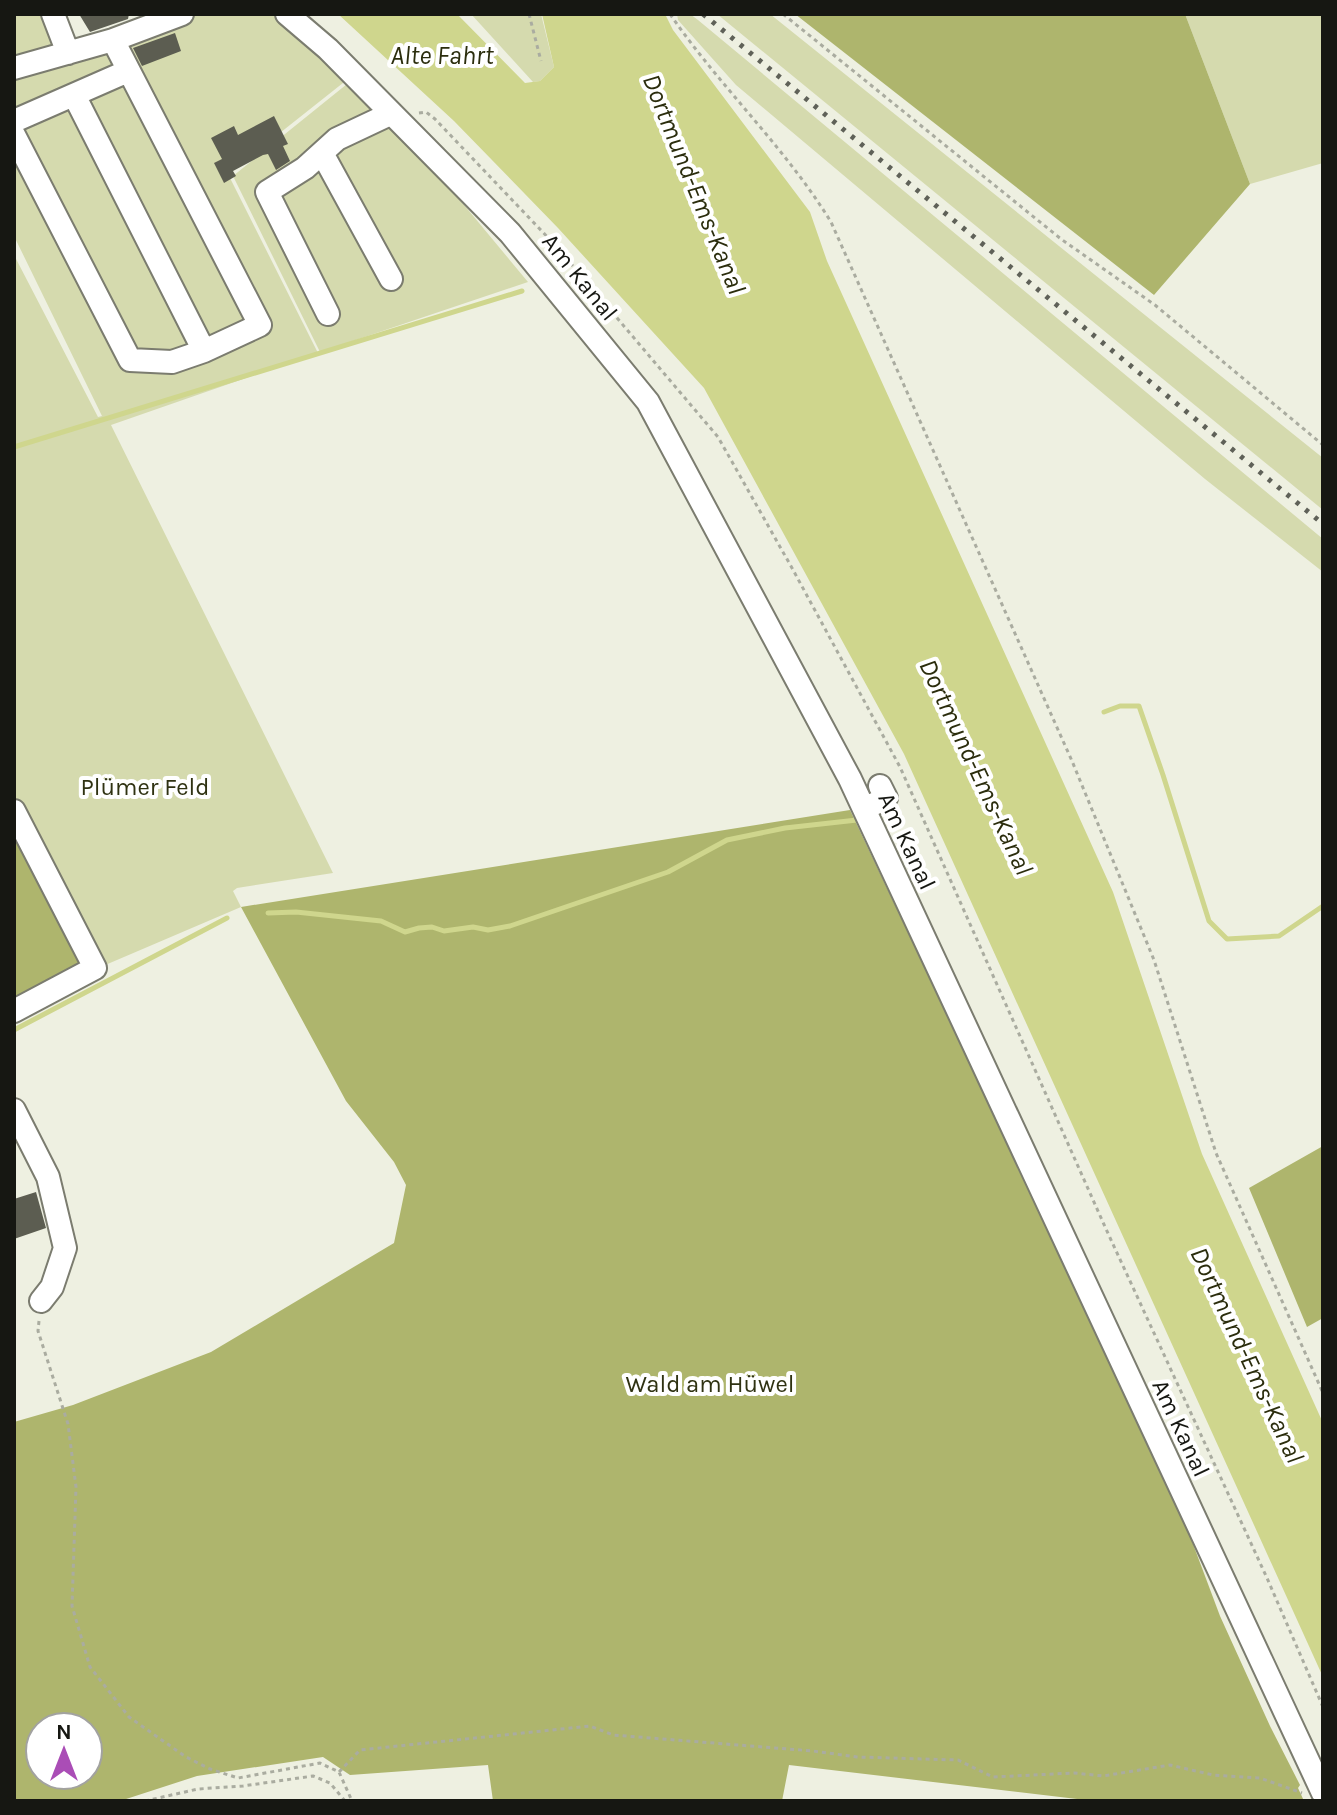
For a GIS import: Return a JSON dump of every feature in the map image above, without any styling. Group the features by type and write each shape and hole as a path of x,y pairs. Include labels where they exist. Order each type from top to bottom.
{"street":[{"path":"53,14 68,53"},
{"path":"14,68 113,40 182,14"},
{"name":"Am Kanal","path":"287,14 328,49 510,233 648,402 864,809 1316,1794"},
{"path":"14,135 130,360 172,362 260,325 113,40"},
{"path":"14,121 128,71"},
{"path":"74,95 204,351"},
{"path":"328,314 267,192 305,168 337,139 390,114"},
{"path":"322,153 391,279"},
{"path":"864,809 886,798 880,786"},
{"path":"14,811 95,968 14,1011"},
{"path":"14,1110 48,1177 65,1248 52,1287 41,1301"}],"path":[{"path":"529,14 541,61"},
{"path":"670,14 695,51 741,101 807,183 831,222 1078,775 1154,960 1216,1153 1323,1393"},
{"path":"783,14 1061,239 1155,305 1323,445"},
{"path":"41,1301 38,1331 68,1424 76,1487 72,1606 90,1667 129,1717 186,1757 238,1778 320,1763 339,1772 352,1801"},
{"path":"339,1772 360,1750 590,1726 613,1735 857,1757 958,1760 993,1777 1074,1773 1103,1776 1170,1765 1213,1775 1260,1778 1316,1794"},
{"path":"145,1801 198,1789 313,1776 330,1783 345,1801"},
{"path":"238,1778 243,1786"}],"green space":[{"name":"Plümer Feld","path":"14,14 57,14 75,52 187,14 284,14 348,79 228,174 318,353 111,425 333,873 237,888 233,891 241,907 14,1004 14,255 98,417 102,416 14,236"},
{"path":"471,14 541,14 554,67 540,81 533,82"},
{"path":"677,14 690,14 698,20 1323,539 1323,572 1205,479 736,85 678,20"},
{"path":"717,14 770,14 1323,458 1323,510"},
{"path":"795,14 1185,14 1250,184 1154,295"},
{"path":"1185,14 1323,14 1323,163 1250,184"},
{"path":"352,80 396,123 528,282 320,352 233,176"},
{"name":"Wald am Hüwel","path":"850,810 1175,1496 1220,1616 1300,1785 1298,1788 1304,1801 1094,1801 789,1765 782,1801 493,1801 488,1765 350,1775 323,1757 197,1776 120,1801 14,1801 14,1422 73,1405 211,1352 394,1243 406,1185 394,1162 346,1101 241,907"},
{"path":"14,816 92,967 14,1008"},
{"path":"1323,1146 1323,1318 1307,1327 1249,1188"}],"water":[{"path":"338,14 457,14 525,83 540,81 554,67 542,14 665,14 673,30 810,212 827,261 1113,892 1202,1154 1323,1423 1323,1677 904,754 704,388 558,228 454,121"}],"building":[{"path":"79,14 129,14 128,19 90,32"},
{"path":"175,33 181,51 142,66 133,48"},
{"path":"274,116 288,144 283,146 290,161 276,170 268,154 263,155 233,171 236,176 224,183 214,163 222,159 211,138 234,126 238,135"},
{"path":"36,1192 46,1228 14,1239 14,1199"}],"waterway":[{"path":"14,447 522,291"},
{"path":"1104,712 1120,706 1139,706 1209,921 1227,939 1279,936 1323,906"},
{"path":"268,913 296,912 381,921 405,932 432,927 444,931 473,927 488,930 510,926 668,872 727,840 785,828 857,820"},
{"path":"14,1030 227,918"}],"railway":[{"path":"703,14 1323,524"}],"water label":[{"name":"Alte Fahrt","path":"442,55"},
{"name":"Dortmund-Ems-Kanal","path":"694,184"},
{"name":"Dortmund-Ems-Kanal","path":"976,767"},
{"name":"Dortmund-Ems-Kanal","path":"1247,1355"}]}
